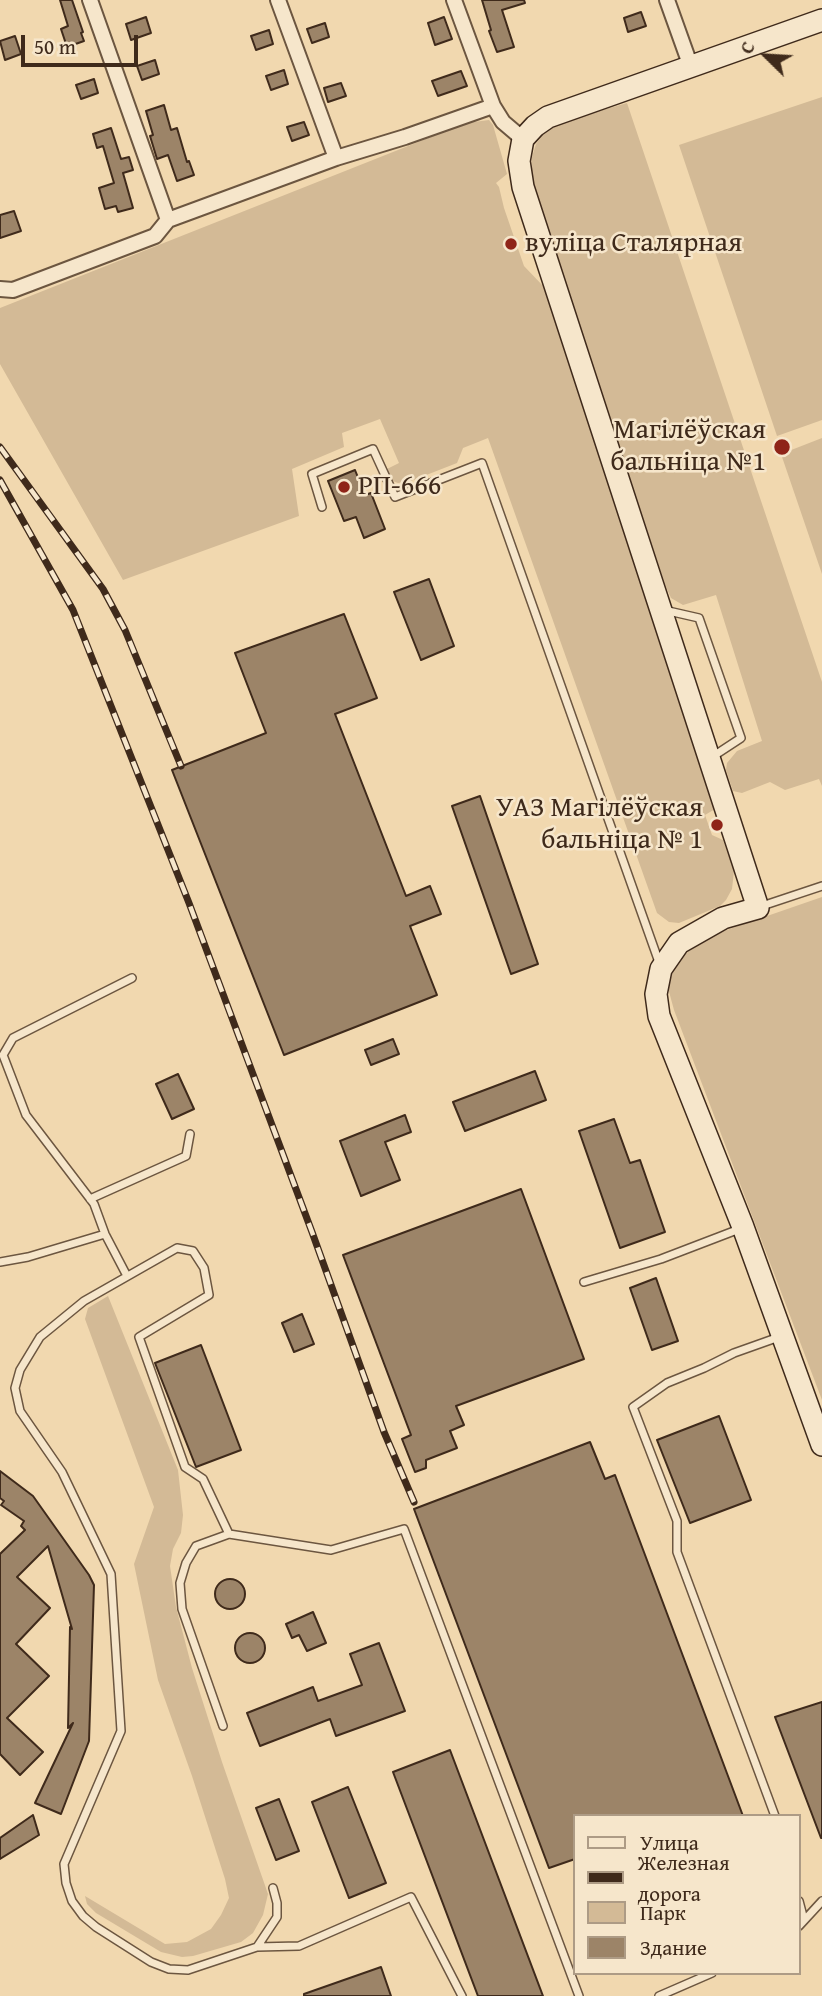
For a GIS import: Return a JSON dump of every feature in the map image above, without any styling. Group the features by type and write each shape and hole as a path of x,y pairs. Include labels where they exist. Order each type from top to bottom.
{"main road":[{"path":"822,20 548,117 523,139 519,162 523,187 758,908 723,918 679,943 661,969 656,994 659,1016 743,1227 822,1445"}],"street":[{"path":"90,0 168,220"},
{"path":"278,0 336,158"},
{"path":"454,0 493,106 503,122 523,139"},
{"path":"667,0 691,66"},
{"path":"0,289 13,290 155,236 168,220 336,158 493,106"}],"lane":[{"path":"322,508 312,474 373,449 395,497 482,463 661,969"},
{"path":"661,610 699,618 741,738 708,760"},
{"path":"758,908 822,886"},
{"path":"127,1276 105,1234 94,1204 26,1115 3,1055 13,1038 132,978"},
{"path":"90,1199 186,1156 190,1134"},
{"path":"584,1282 661,1259 743,1227"},
{"path":"0,1262 28,1257 105,1234"},
{"path":"229,1534 203,1479 185,1467 139,1338 209,1295 204,1268 193,1251 177,1248 84,1301 40,1337 20,1370 15,1388 20,1412 62,1472 111,1574 121,1731 64,1864 72,1901 96,1927 151,1962 169,1969 188,1970 257,1947 299,1946 411,1897 462,1996"},
{"path":"774,1814 677,1552 677,1521 633,1407 667,1383 782,1335"},
{"path":"223,1726 182,1609 180,1583 186,1563 196,1546 229,1534 331,1550 404,1529 579,1996"},
{"path":"257,1947 277,1917 273,1888"},
{"path":"802,1923 822,1901"},
{"path":"659,1996 707,1975"}],"green space":[{"path":"822,97 822,420 777,436 679,145"},
{"path":"627,103 822,682 822,786 819,779 785,790 770,782 742,793 733,791 726,770 727,763 737,751 762,741 716,595 683,605 671,598 666,587 531,184 532,157 536,144 546,131 565,121"},
{"path":"489,120 493,125 507,174 496,183 504,208 524,266 545,288 715,809 705,815 712,835 723,840 734,871 732,889 720,906 679,923 669,922 657,913 488,438 463,448 457,463 411,481 398,483 388,479 386,475 387,469 399,463 380,419 342,433 344,447 292,469 299,516 123,580 0,364 0,308 466,123"},
{"path":"822,438 822,574 781,454"},
{"path":"822,897 822,1400 668,988 673,971 684,955 699,944 718,933"},
{"path":"108,1296 178,1470 183,1515 181,1533 173,1549 170,1566 176,1607 222,1762 268,1894 263,1915 253,1933 241,1942 193,1956 182,1957 161,1952 96,1913 87,1904 85,1896 165,1944 187,1942 211,1929 229,1898 192,1776 158,1680 134,1564 154,1507 85,1319 88,1308"}],"building":[{"path":"60,0 72,0 83,32 84,41 67,47 61,29 68,26"},
{"path":"482,0 524,0 525,3 502,10 514,47 497,52"},
{"path":"641,12 646,26 628,32 624,18"},
{"path":"146,17 151,33 131,40 126,24"},
{"path":"444,17 452,39 435,45 428,23"},
{"path":"325,23 329,37 312,43 307,29"},
{"path":"269,30 273,44 256,50 251,36"},
{"path":"15,36 21,54 5,60 0,41"},
{"path":"155,60 159,74 142,80 137,66"},
{"path":"284,70 288,84 271,90 266,76"},
{"path":"461,71 467,86 438,96 432,81"},
{"path":"94,79 98,93 81,99 76,85"},
{"path":"341,83 346,96 328,102 324,88"},
{"path":"164,105 171,130 177,128 187,162 189,161 194,175 177,181 168,155 157,159 150,136 153,135 146,111"},
{"path":"304,122 309,135 292,141 287,127"},
{"path":"111,128 121,159 129,157 133,170 123,173 133,208 118,212 116,206 105,209 99,188 114,183 103,146 97,148 93,134"},
{"path":"14,211 21,231 0,238 0,215"},
{"path":"355,470 365,495 371,493 385,529 364,538 356,517 344,521 328,481"},
{"path":"429,579 454,646 421,660 394,592"},
{"path":"344,614 377,698 335,714 406,896 430,886 441,914 410,926 437,995 284,1055 172,770 266,733 235,653"},
{"path":"480,796 538,964 511,974 452,806"},
{"path":"393,1039 399,1054 371,1065 365,1050"},
{"path":"535,1071 546,1100 465,1131 453,1102"},
{"path":"178,1074 194,1109 172,1119 156,1084"},
{"path":"405,1115 411,1132 385,1142 400,1180 361,1196 340,1141"},
{"path":"614,1119 630,1163 640,1160 665,1232 620,1248 579,1131"},
{"path":"521,1189 584,1359 456,1406 464,1425 450,1431 457,1448 426,1460 426,1468 415,1472 402,1439 411,1435 343,1255"},
{"path":"656,1278 678,1341 652,1350 630,1288"},
{"path":"302,1314 314,1344 294,1352 282,1323"},
{"path":"201,1345 241,1450 196,1467 155,1363"},
{"path":"719,1416 751,1500 690,1523 657,1440"},
{"path":"590,1442 605,1479 615,1475 742,1814 574,1814 574,1859 549,1868 414,1509"},
{"path":"0,1471 33,1496 94,1585 89,1741 61,1814 35,1803 73,1723 68,1728 70,1627 72,1629 48,1546 17,1577 50,1608 16,1644 49,1676 7,1718 43,1752 20,1775 0,1754 0,1554 25,1530 21,1526 24,1521 1,1505 4,1501 0,1498"},
{"path":"230,1579 240,1584 245,1594 240,1604 230,1609 220,1604 215,1594 220,1584"},
{"path":"313,1612 326,1643 307,1651 299,1635 292,1638 286,1624"},
{"path":"250,1633 260,1638 265,1648 260,1658 250,1663 240,1658 235,1648 240,1638"},
{"path":"379,1643 405,1711 336,1736 330,1719 260,1746 247,1713 313,1687 318,1701 362,1685 350,1654"},
{"path":"822,1702 822,1838 821,1838 775,1717"},
{"path":"450,1750 543,1996 478,1996 393,1772"},
{"path":"348,1787 386,1883 349,1898 312,1802"},
{"path":"279,1799 299,1851 276,1860 256,1808"},
{"path":"33,1815 39,1835 0,1859 0,1838"},
{"path":"381,1967 391,1996 304,1996 304,1994"}],"railway":[{"path":"0,447 103,589 125,630 181,766"},
{"path":"0,480 73,610 189,903 384,1432 414,1502"}],"place":[{"name":"вуліца Сталярная","path":"511,244"},
{"name":"Магілёўская бальніца №1","path":"782,447"},
{"name":"РП-666","path":"344,487"},
{"name":"УАЗ Магілёўская бальніца № 1","path":"717,825"}]}
